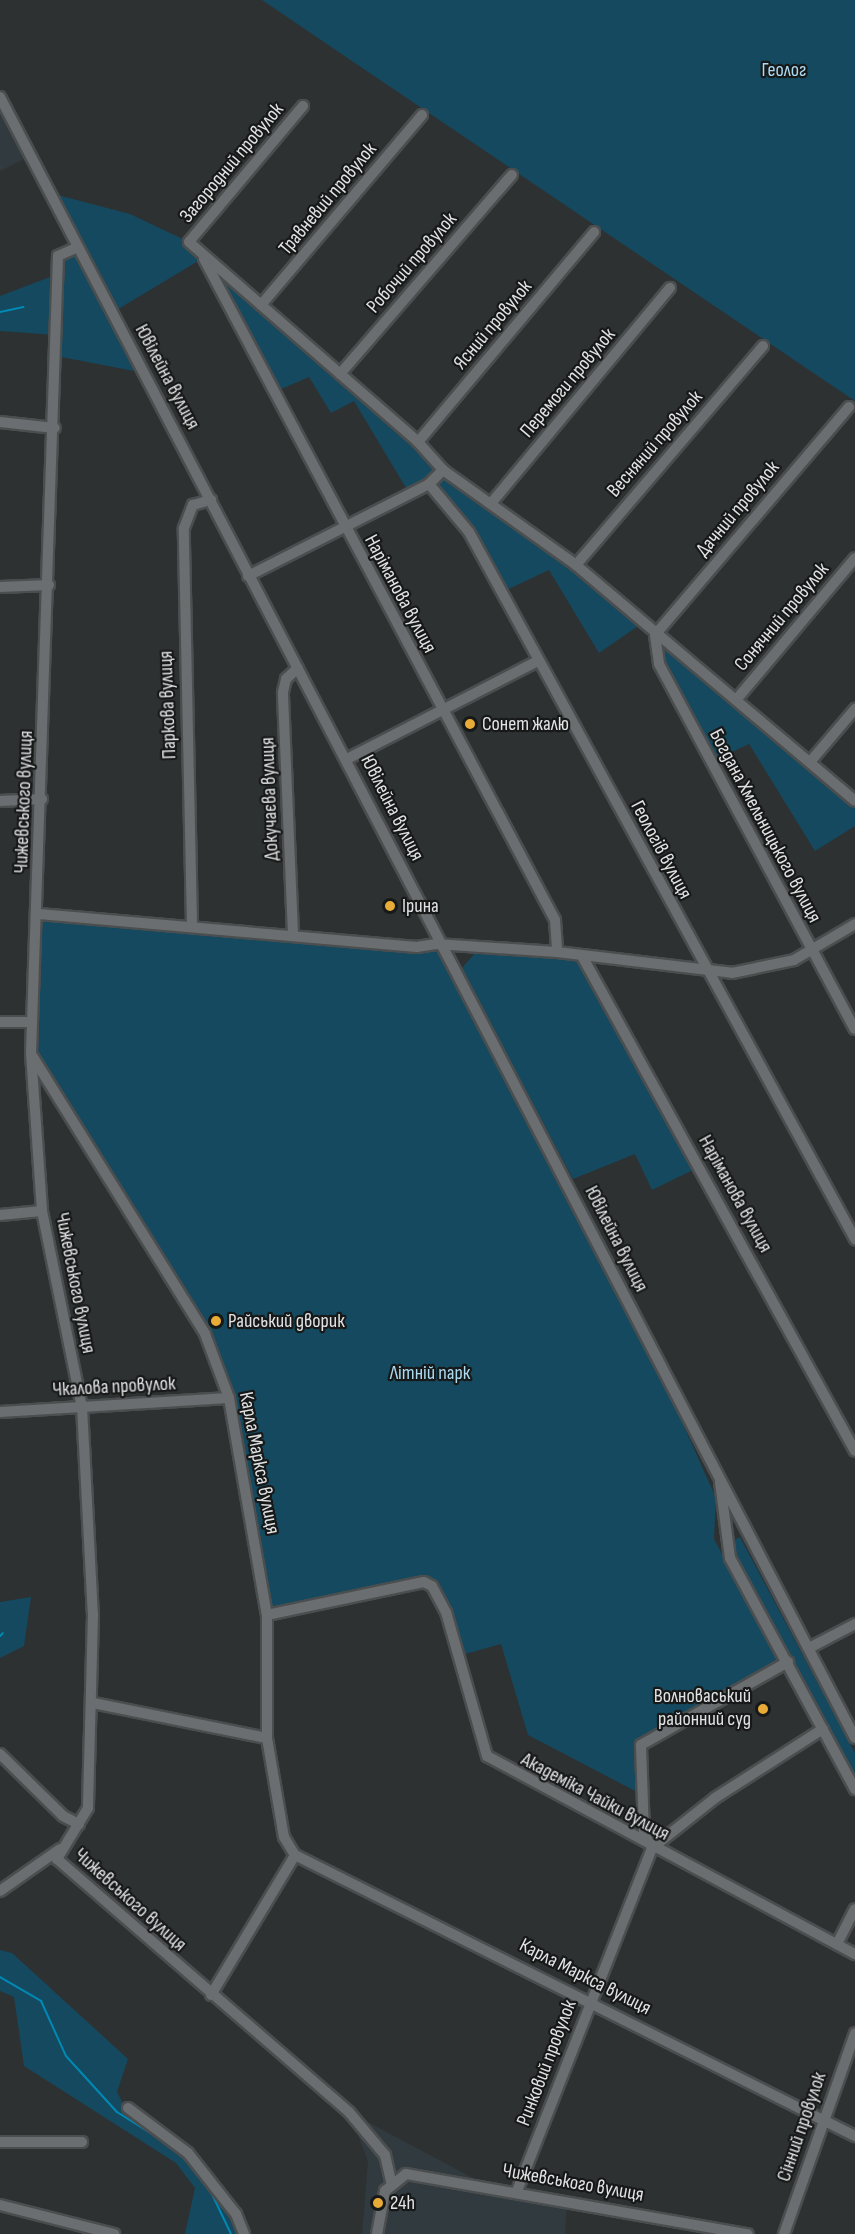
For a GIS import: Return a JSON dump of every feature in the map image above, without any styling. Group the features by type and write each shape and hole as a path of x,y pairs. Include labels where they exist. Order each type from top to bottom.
{"street":[{"name":"Ювілейна вулиця","path":"0,97 29,156 212,500 248,576 347,759 720,1478 811,1647 855,1738"},
{"name":"Загородний провулок","path":"201,253 189,242 303,106"},
{"name":"Травневий провулок","path":"261,306 422,115"},
{"name":"Робочий провулок","path":"340,374 512,175"},
{"name":"Ясний провулок","path":"418,442 594,232"},
{"name":"Чижевського вулиця","path":"78,247 58,256 55,428 39,914 31,1022 31,1053 42,1211 81,1407 93,1703 88,1808 60,1849 62,1868 371,2133 391,2181 425,2175 748,2234"},
{"path":"201,253 418,442 443,470 493,501 576,565 655,635 855,801"},
{"name":"Наріманова вулиця","path":"201,253 441,712 555,920 557,952"},
{"name":"Перемоги провулок","path":"493,501 670,288"},
{"name":"Весняний провулок","path":"576,565 763,346"},
{"name":"Дачний провулок","path":"655,635 849,407"},
{"path":"0,422 55,428"},
{"path":"248,576 429,484 443,470"},
{"name":"Геологів вулиця","path":"429,484 470,532 538,661 855,1239"},
{"name":"Паркова вулиця","path":"192,925 184,528 193,506 212,500"},
{"name":"Сонячний провулок","path":"736,700 855,558"},
{"path":"0,586 50,585"},
{"name":"Богдана Хмельницького вулиця","path":"655,635 659,664 855,1029"},
{"path":"347,759 538,661"},
{"name":"Докучаєва вулиця","path":"293,934 283,692 286,679 298,668"},
{"path":"810,762 855,709"},
{"path":"0,801 42,799"},
{"path":"39,914 192,925 417,947 443,944 557,952 709,970 770,968 855,924"},
{"name":"Наріманова вулиця","path":"582,956 855,1451"},
{"path":"0,1022 31,1022"},
{"name":"Карла Маркса вулиця","path":"31,1053 205,1334 230,1398 267,1615 267,1737 284,1837 295,1855 592,1999 855,2136"},
{"path":"0,1215 42,1211"},
{"name":"Чкалова провулок","path":"0,1412 230,1398"},
{"name":"Ювілейна вулиця","path":"720,1478 723,1539 855,1789"},
{"path":"723,1539 732,1525 750,1533"},
{"name":"Академіка Чайки вулиця","path":"267,1615 424,1582 440,1596 446,1612 487,1756 652,1848 855,1954"},
{"path":"811,1647 855,1624"},
{"path":"652,1848 644,1833 641,1745 788,1662"},
{"path":"93,1703 267,1737"},
{"name":"Ринковий провулок","path":"517,2191 652,1848 715,1798 823,1729"},
{"path":"0,1754 63,1816 79,1824"},
{"path":"0,1891 60,1849"},
{"path":"211,1995 295,1855"},
{"path":"837,1944 855,1909"},
{"name":"Сінний провулок","path":"784,2234 855,2033"},
{"path":"128,2108 188,2152 236,2214 244,2234"},
{"path":"0,2142 82,2142"},
{"path":"377,2234 391,2181"},
{"path":"0,2205 114,2234"}],"shaded area":[{"path":"2,110 26,158 0,171 0,111"},
{"path":"349,2112 488,2186 567,2201 565,2234 362,2234 368,2161"}],"green space":[{"name":"Геолог","path":"262,0 855,0 855,401 346,57"},
{"path":"54,194 130,214 189,242 443,470 493,501 641,624 599,653 549,570 502,592 469,532 429,484 409,493 354,401 331,413 309,377 272,393 200,260 115,311"},
{"path":"74,249 134,371 56,356 56,335 0,331 0,296 58,274 58,256"},
{"path":"655,635 855,801 855,826 815,851 749,744 711,762 659,664"},
{"name":"Літній парк","path":"39,914 436,944 678,1413 716,1498 714,1539 780,1661 641,1745 641,1794 528,1735 501,1644 458,1656 438,1580 267,1615 229,1398 205,1334 31,1053"},
{"path":"476,952 580,961 695,1169 652,1190 635,1154 573,1179 461,969"},
{"path":"740,1537 855,1753 855,1785 725,1545"},
{"path":"31,1597 24,1646 0,1658 0,1602"},
{"path":"0,1950 12,1953 128,2059 117,2092 126,2109 188,2153 244,2234 185,2234 195,2188 176,2163 24,2066 14,1997 0,1991"}],"waterway":[{"path":"0,312 23,307"},
{"path":"0,1636 3,1633"},
{"path":"0,1977 41,2001 66,2056 117,2112 171,2146"},
{"path":"180,2153 211,2192 231,2234"}],"place":[{"name":"Сонет жалю","path":"470,724"},
{"name":"Ірина","path":"390,906"},
{"name":"Райський дворик","path":"216,1321"},
{"name":"Волноваський районний суд","path":"763,1709"},
{"name":"24h","path":"378,2203"}]}
